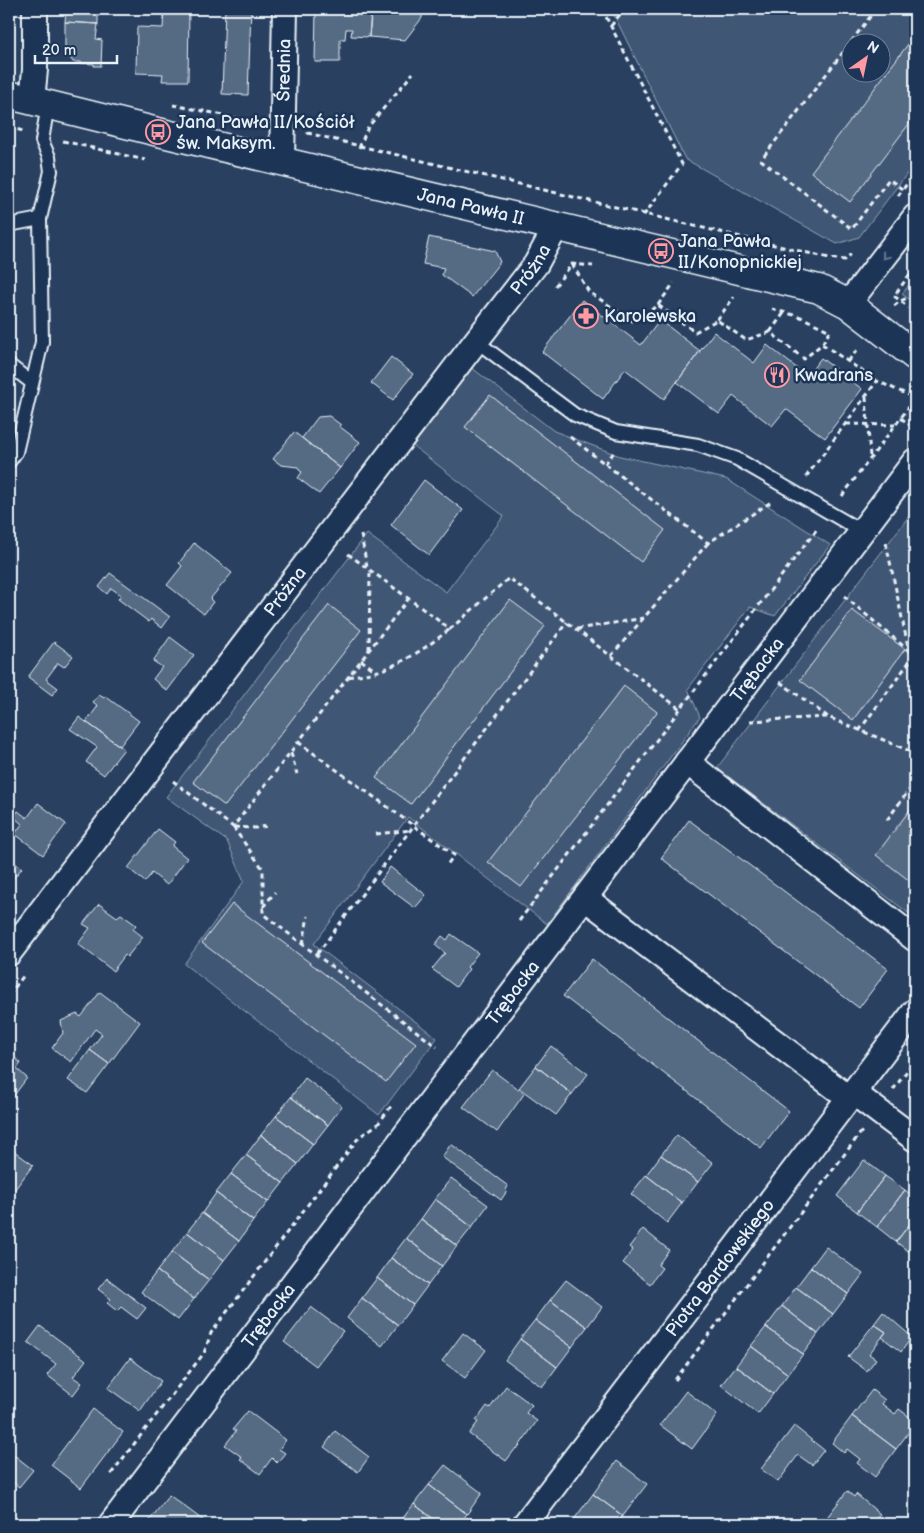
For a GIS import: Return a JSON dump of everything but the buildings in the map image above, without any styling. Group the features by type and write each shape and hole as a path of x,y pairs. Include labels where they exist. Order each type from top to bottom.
{"street":[{"path":"30,100 35,70 35,9"},
{"name":"Średnia","path":"282,161 285,9"},
{"name":"Jana Pawła II","path":"30,100 556,227 798,283 818,289 848,304 915,356"},
{"path":"848,304 915,217"},
{"name":"Próżna","path":"9,953 536,264 556,227"},
{"name":"Trębacka","path":"111,1524 915,461"},
{"path":"687,762 915,939"},
{"path":"585,898 852,1095 878,1110 915,1139"},
{"name":"Piotra Bardowskiego","path":"525,1524 915,1011"}],"lane":[{"path":"9,462 16,452 42,342 40,219 51,172 30,100"},
{"path":"9,225 40,219"},
{"path":"476,341 575,415 616,432 698,445 737,459 862,532"},
{"path":"9,365 32,383"}],"path":[{"path":"602,9 682,164 620,242"},
{"path":"611,27 624,9"},
{"path":"876,9 760,160 852,230 889,179 902,190"},
{"path":"351,177 368,127 413,73"},
{"path":"167,104 262,123"},
{"path":"309,124 308,133 829,258"},
{"path":"895,201 915,173"},
{"path":"572,264 600,267"},
{"path":"554,287 572,264"},
{"path":"572,264 589,292 634,322 658,306 675,283 665,281"},
{"path":"915,267 894,296 915,312"},
{"path":"726,295 743,299"},
{"path":"900,301 915,295"},
{"path":"658,306 695,332 717,320 734,297"},
{"path":"768,307 801,317 830,331 822,344 804,359 770,332"},
{"path":"717,320 746,340 770,332 784,313"},
{"path":"519,921 915,398 877,381 822,344"},
{"path":"848,361 858,349"},
{"path":"804,481 877,381"},
{"path":"866,397 870,458"},
{"path":"901,418 915,429"},
{"path":"846,424 895,426"},
{"path":"568,434 708,543"},
{"path":"605,464 618,448"},
{"path":"612,656 708,543 774,500 767,496"},
{"path":"357,542 367,528"},
{"path":"361,536 369,569 369,650"},
{"path":"879,548 885,540 909,651"},
{"path":"352,548 348,554 450,629"},
{"path":"348,677 376,671 402,661 430,645 509,578 680,709"},
{"path":"849,588 843,596 915,655 859,731"},
{"path":"233,827 409,598"},
{"path":"576,629 644,618"},
{"path":"317,954 567,622"},
{"path":"361,660 376,671"},
{"path":"773,688 778,681 828,717 915,753"},
{"path":"753,714 748,721 828,717"},
{"path":"298,742 412,828 454,855 447,864"},
{"path":"291,752 297,774"},
{"path":"179,774 173,782 233,827 263,869 263,914 437,1047 431,1054"},
{"path":"887,820 915,782"},
{"path":"233,827 255,828 268,826"},
{"path":"376,834 412,828"},
{"path":"263,908 275,892"},
{"path":"304,944 308,916"},
{"path":"9,995 27,972"},
{"path":"674,1380 915,1060"},
{"path":"111,1474 204,1353 210,1333 359,1137 378,1124 396,1101"}],"shaded area":[{"path":"611,9 915,9 915,163 859,237 837,244 685,159"},
{"path":"915,277 915,304 902,294"},
{"path":"472,368 554,431 620,456 726,479 830,545 775,616 750,607 688,689 700,717 547,924 408,817 314,944 437,1038 379,1115 184,964 244,881 227,841 166,797 367,534 446,592 504,516 413,446"},
{"path":"915,508 915,918 717,768"}],"place":[{"name":"Jana Pawła II/Kościół św. Maksym.","path":"158,132"},
{"name":"Jana Pawła II/Konopnickiej","path":"661,251"},
{"name":"Karolewska","path":"586,316"},
{"name":"Kwadrans","path":"777,375"}]}
